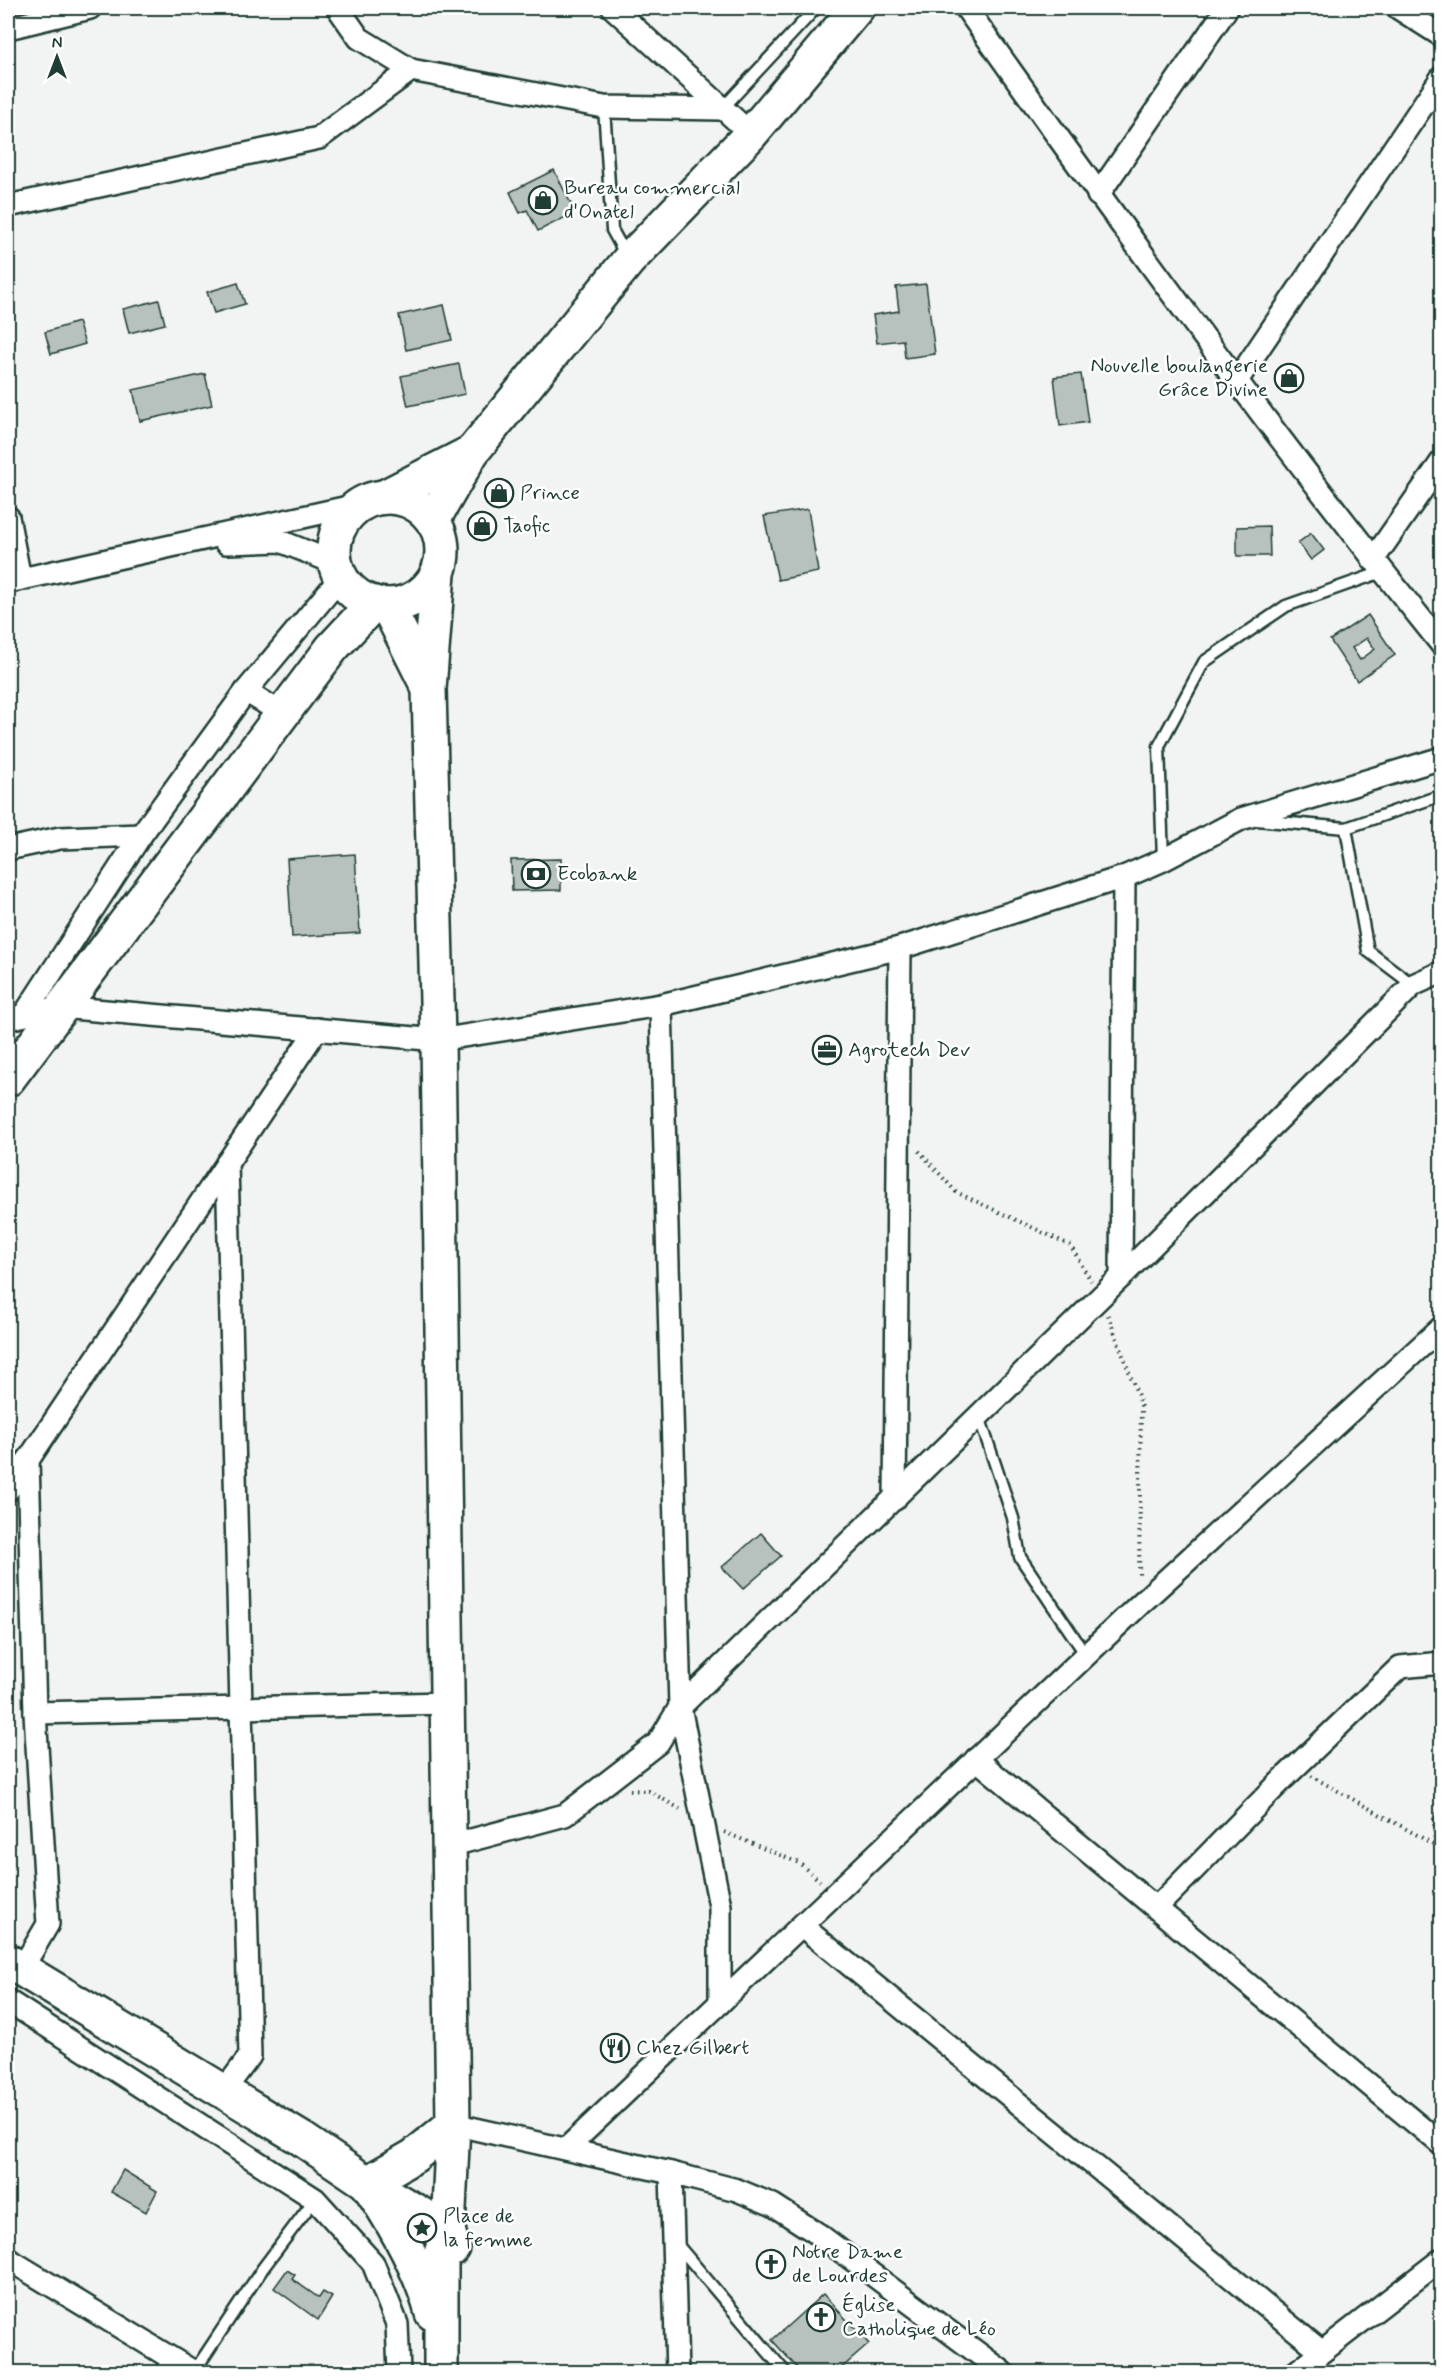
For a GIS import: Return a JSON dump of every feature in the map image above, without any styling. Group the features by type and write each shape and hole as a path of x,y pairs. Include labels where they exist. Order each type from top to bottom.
{"main road":[{"path":"433,520 472,452 629,260 751,134 856,8"},
{"path":"333,648 338,570 334,548 338,530 347,515 472,452"},
{"path":"373,500 403,499 420,507 433,520 441,537 442,546 429,689 438,1040 453,2124 448,2230 441,2254 446,2366"},
{"path":"338,570 355,593 380,604 403,603 417,597 438,573"},
{"path":"8,1079 60,1007 333,648 380,604"},
{"path":"380,604 429,689"},
{"path":"14,1965 448,2230"},
{"path":"368,2183 414,2156 453,2124"},
{"path":"368,2183 385,2209 421,2280 432,2311 446,2366"}],"street":[{"path":"8,28 90,8"},
{"path":"338,8 359,38 411,70 604,107 722,109"},
{"path":"613,8 751,134"},
{"path":"966,8 1098,195 1236,382 1442,645"},
{"path":"1098,195 1227,8"},
{"path":"1398,8 1442,36"},
{"path":"8,206 319,138 411,70"},
{"path":"1236,382 1442,77"},
{"path":"1378,566 1442,461"},
{"path":"8,517 14,580 373,500"},
{"path":"16,1017 141,835 338,570 280,541 171,545"},
{"path":"246,691 284,715"},
{"path":"16,1017 60,1007 438,1040 661,1005 900,948 1125,877 1241,819 1442,758"},
{"path":"8,849 60,838 141,835"},
{"path":"1121,1277 1125,877"},
{"path":"895,1499 900,948"},
{"path":"448,1846 565,1815 658,1743 680,1707 1121,1277 1413,985 1442,972"},
{"path":"661,1005 680,1707 720,1906 720,2003"},
{"path":"8,1490 317,1029"},
{"path":"223,2092 250,2056 227,1163"},
{"path":"566,2149 1086,1655 1442,1327"},
{"path":"14,1965 48,1924 35,1713 28,1460"},
{"path":"1157,1907 1284,1778 1400,1667 1442,1663"},
{"path":"35,1713 447,1703"},
{"path":"976,1759 1442,2145"},
{"path":"802,1926 1321,2351"},
{"path":"8,2001 315,2199 373,2263 397,2324 399,2373"},
{"path":"453,2124 671,2173 737,2190 773,2205 818,2234 1003,2373"},
{"path":"671,2173 676,2373"},
{"path":"8,2259 165,2365 194,2373"},
{"path":"1296,2373 1321,2351 1442,2259"}],"lane":[{"path":"722,109 816,8"},
{"path":"604,107 612,230 629,260"},
{"path":"1163,860 1160,747 1204,662 1286,606 1378,566"},
{"path":"1241,819 1346,828 1442,795"},
{"path":"1346,828 1368,951 1413,985"},
{"path":"979,1416 1013,1518 1020,1557 1086,1655"},
{"path":"194,2373 262,2268 315,2199"},
{"path":"673,2240 785,2373"}],"path":[{"path":"1284,1778 1311,1775 1435,1845 1442,1852"},
{"path":"1435,1845 1434,1819 1442,1803"}],"building":[{"path":"554,170 573,208 566,212 568,216 538,231 527,210 520,213 510,192"},
{"path":"238,283 245,304 214,313 207,292"},
{"path":"926,284 935,354 905,358 903,340 877,343 873,315 899,311 896,287"},
{"path":"159,300 165,324 129,333 123,309"},
{"path":"444,305 452,340 406,350 399,315"},
{"path":"78,322 85,344 51,354 45,332"},
{"path":"459,364 465,394 408,406 401,376"},
{"path":"205,374 212,405 140,421 133,390"},
{"path":"1081,374 1088,422 1060,426 1054,377"},
{"path":"808,509 818,572 778,580 764,516"},
{"path":"1269,526 1270,556 1237,556 1237,527"},
{"path":"1311,533 1324,550 1311,560 1298,543"},
{"path":"1368,615 1395,655 1357,681 1330,640","holes":["1367,638 1375,649 1360,660 1352,648"]},
{"path":"355,854 360,933 292,937 287,859"},
{"path":"561,859 561,890 512,891 511,860"},
{"path":"761,1533 781,1556 743,1589 722,1567"},
{"path":"123,2170 157,2191 146,2212 111,2192"},
{"path":"287,2270 295,2275 292,2279 319,2298 323,2292 332,2297 318,2320 274,2288"},
{"name":"Église Catholique de Léo","path":"823,2294 869,2344 837,2372 801,2372 772,2340"}],"place":[{"name":"Bureau commercial d'Onatel","path":"543,200"},
{"name":"Nouvelle boulangerie Grâce Divine","path":"1289,378"},
{"name":"Prince","path":"499,493"},
{"name":"Taofic","path":"482,526"},
{"name":"Ecobank","path":"536,874"},
{"name":"Agrotech Dev","path":"827,1050"},
{"name":"Chez Gilbert","path":"615,2048"},
{"name":"Place de la femme","path":"422,2228"},
{"name":"Notre Dame de Lourdes","path":"771,2264"},
{"name":"Église Catholique de Léo","path":"821,2317"}]}
